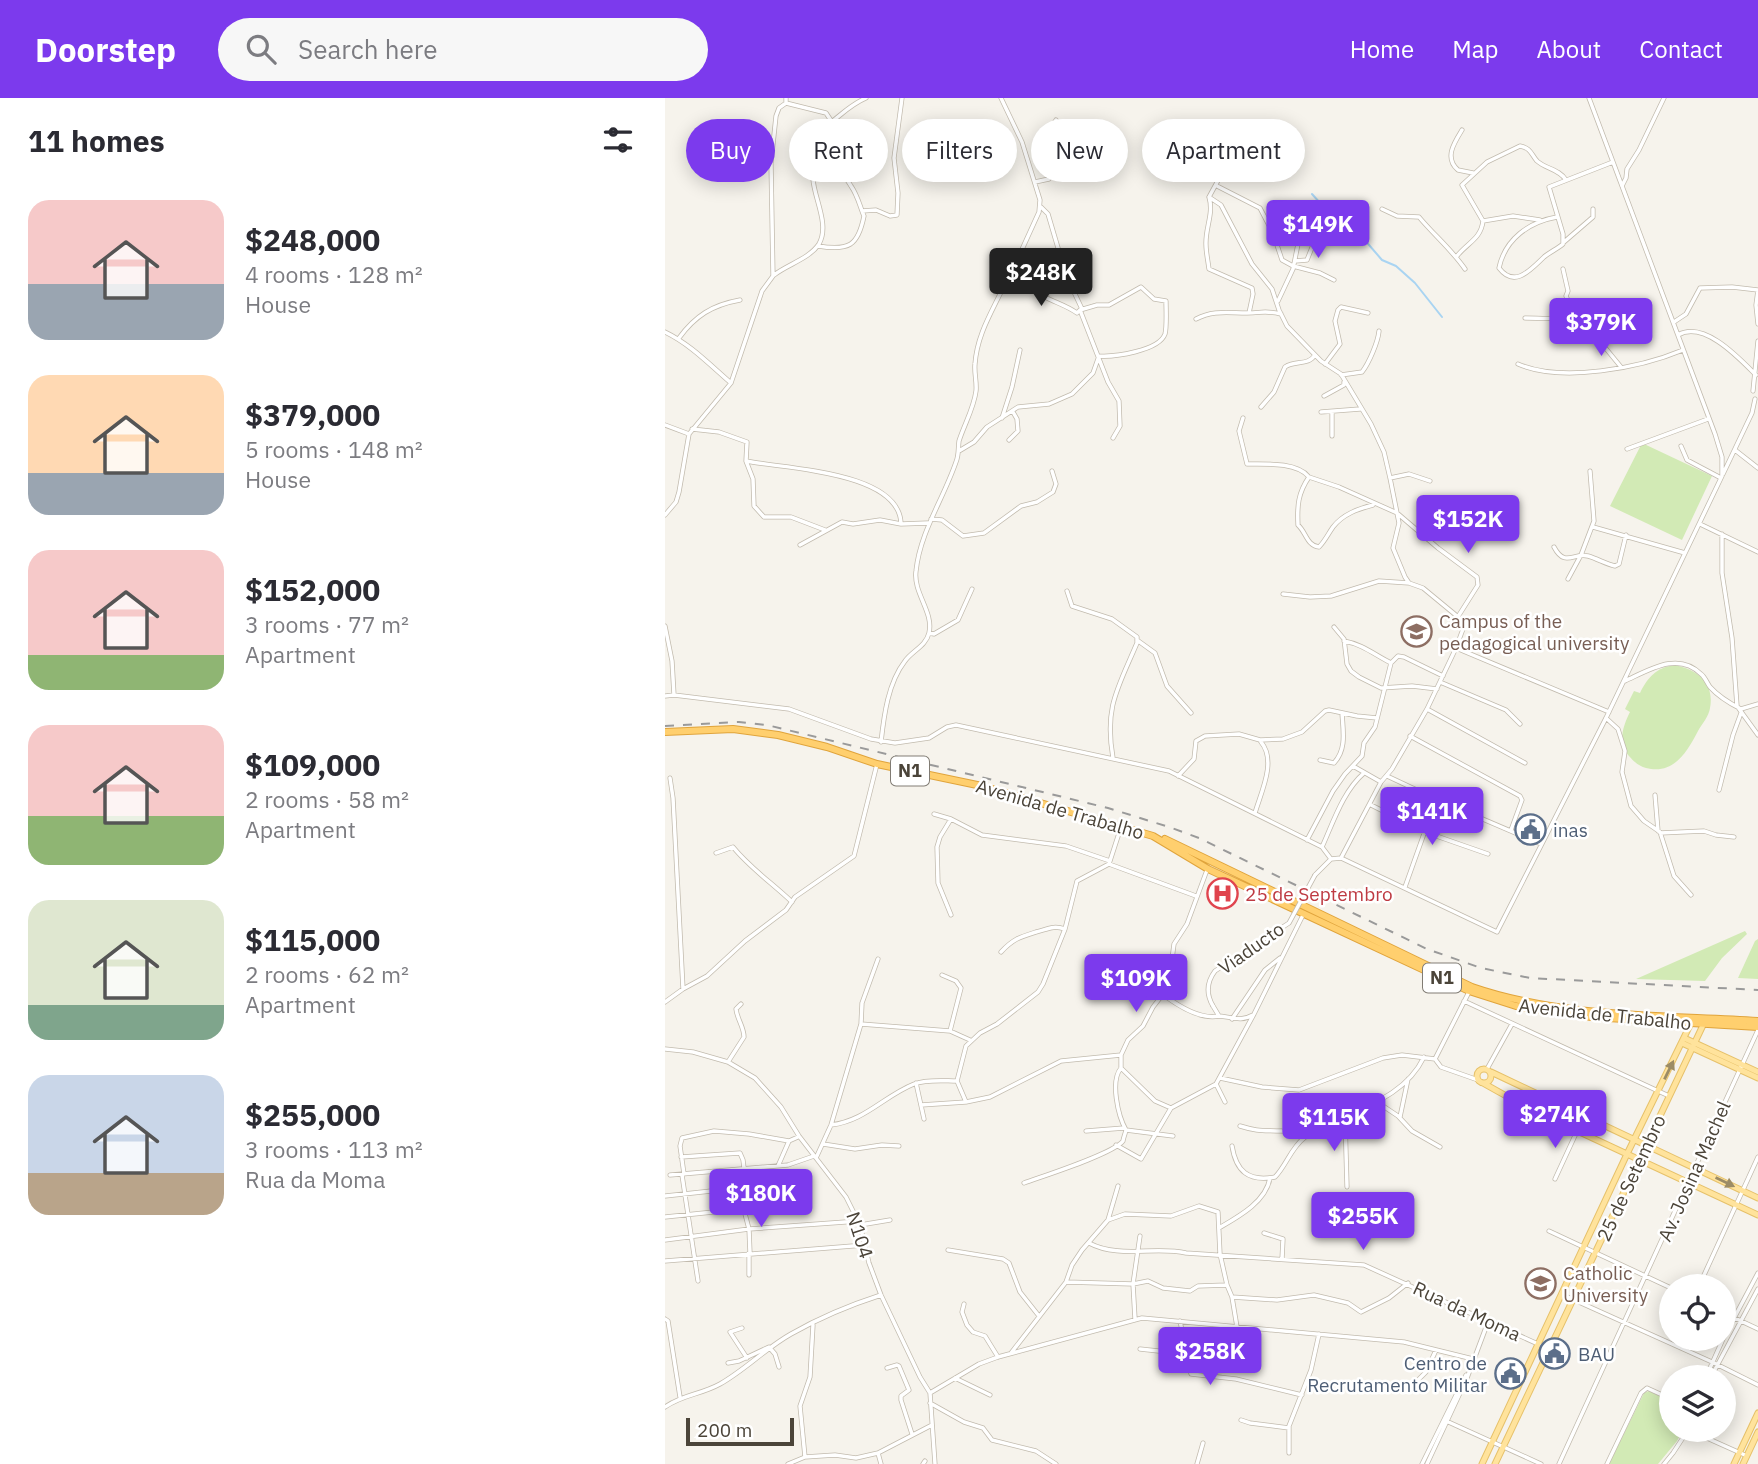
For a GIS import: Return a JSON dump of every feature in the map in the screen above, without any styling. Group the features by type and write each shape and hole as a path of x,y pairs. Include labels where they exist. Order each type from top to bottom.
{"highway":[{"name":"Avenida de Trabalho","path":"665,732 733,729 754,731 827,747 877,764 982,786 1153,836 1188,849 1306,910 1470,989 1533,1007 1592,1014 1705,1021 1758,1029"},
{"name":"Avenida de Trabalho","path":"1153,836 1208,869 1306,910"},
{"name":"Avenida de Trabalho","path":"1705,1021 1758,1021"}],"main road":[{"name":"25 de Setembro","path":"1482,1464 1692,1020"},
{"name":"25 de Setembro","path":"1495,1464 1705,1021"},
{"path":"1683,1041 1758,1078"},
{"path":"1740,1067 1758,1072"},
{"path":"1481,1081 1490,1080 1489,1070"},
{"path":"1758,1198 1489,1070 1478,1071 1481,1081 1526,1107 1758,1215"},
{"path":"1526,1107 1534,1092"},
{"path":"1607,1199 1618,1205"},
{"path":"1515,1392 1526,1398"},
{"path":"1734,1464 1758,1413"},
{"path":"1743,1464 1758,1432"}],"street":[{"path":"834,119 853,102 866,98"},
{"path":"862,211 876,210 890,216 897,215 898,193 894,158 902,98"},
{"path":"1001,98 1022,142 1031,170"},
{"path":"1590,98 1722,457 1722,477"},
{"path":"1622,186 1627,169 1640,150 1664,98"},
{"path":"773,275 771,163 776,116 786,100 823,112 829,119"},
{"path":"1462,130 1451,150 1450,159 1458,170 1473,173"},
{"path":"1457,256 1462,248 1475,241 1482,230 1483,221 1462,187 1463,183 1487,162 1520,146 1531,151 1538,162 1562,174 1566,180"},
{"path":"1563,244 1563,234 1549,187 1613,162"},
{"path":"665,514 675,502 691,432 731,383 762,291 773,275 792,266 818,246 822,224 814,182"},
{"path":"818,246 832,248 854,242 859,237 864,216 848,182"},
{"path":"881,742 884,716 898,673 906,659 924,643 929,633 927,615 915,581 919,549 959,451 976,390 975,362 983,326 1041,207 1035,182"},
{"path":"1209,197 1218,182"},
{"path":"1217,186 1257,205 1273,233 1280,257 1333,280"},
{"path":"1209,197 1221,205 1241,245 1272,289 1287,326 1315,355 1340,374 1371,424 1384,452 1399,523 1393,548 1398,564 1409,583"},
{"path":"1209,197 1212,206 1206,245 1209,269 1252,288 1254,294 1249,313"},
{"path":"1041,207 1048,214 1066,275 1108,382 1119,401 1120,426 1113,438"},
{"path":"1382,209 1397,216 1419,218 1444,246 1457,256 1465,269"},
{"path":"1557,218 1541,221 1519,233 1504,250 1499,268 1504,275 1511,278 1531,272 1547,254 1563,244 1593,217 1593,209"},
{"path":"1483,221 1513,216 1541,221"},
{"path":"1294,264 1309,258 1317,235"},
{"path":"1277,303 1293,269 1298,244"},
{"path":"1563,269 1568,291 1566,296 1573,312"},
{"path":"1008,272 1024,280 1047,298 1077,313 1081,309 1109,305 1140,287 1154,299 1166,301 1165,332 1162,339 1114,357 1099,356"},
{"path":"1674,323 1686,314 1700,288 1733,287 1758,290 1758,324"},
{"path":"679,338 702,313 740,300"},
{"path":"1325,364 1340,344 1335,321 1339,308 1368,313"},
{"path":"1196,319 1211,313 1249,313 1262,310 1281,314"},
{"path":"1525,318 1554,318 1568,316 1573,312 1584,314 1592,323 1594,334 1622,368"},
{"path":"1340,374 1362,372 1369,364 1380,331"},
{"path":"1678,335 1687,331 1714,340 1733,352 1756,375"},
{"path":"665,332 679,338 731,383"},
{"path":"665,696 789,709 881,742 916,741 956,725 1169,771 1322,847 1331,859 1341,858 1497,932 1609,712 1752,413 1756,398 1752,396 1756,392 1758,341"},
{"path":"1002,418 1020,350"},
{"path":"1518,364 1551,371 1596,371 1660,359 1683,350"},
{"path":"1261,407 1274,392 1285,367 1293,363 1307,362 1315,355"},
{"path":"959,451 974,442 987,427 1024,406 1049,404 1072,394 1093,373 1099,356"},
{"path":"1324,396 1344,385 1340,374"},
{"path":"1321,412 1360,409"},
{"path":"1009,440 1018,431 1013,412"},
{"path":"1332,412 1332,436"},
{"path":"1243,418 1239,432 1247,464 1267,463 1291,467 1397,513 1437,548 1477,577 1478,585 1459,615"},
{"path":"1627,449 1644,440 1708,419"},
{"path":"665,425 691,432 719,432 747,442 745,461 753,479 754,506 758,513 764,517 791,517 825,530"},
{"path":"1681,446 1687,460 1722,477"},
{"path":"1735,450 1758,468"},
{"path":"745,461 832,474 870,485 891,500 901,514 901,524"},
{"path":"800,545 842,522 853,524 880,520 901,524 942,520 963,536 984,533 1021,506 1037,502 1053,492 1056,484 1052,471"},
{"path":"1568,579 1593,527 1590,471"},
{"path":"1390,478 1409,474 1430,481"},
{"path":"1310,477 1301,489 1298,525 1314,546 1319,547 1335,524 1348,513 1376,504"},
{"path":"1700,524 1758,552"},
{"path":"1593,527 1685,553"},
{"path":"1722,534 1724,595 1732,638 1737,706 1758,735"},
{"path":"1554,547 1561,556 1571,559 1581,555 1615,566 1619,564 1626,535"},
{"path":"1283,594 1310,597 1340,595 1379,581 1409,583 1423,588 1463,621 1456,648 1427,709 1381,782 1341,858"},
{"path":"929,633 934,634 958,620 972,589"},
{"path":"1067,591 1072,606 1112,619 1155,653 1167,686 1192,713"},
{"path":"665,626 672,661 674,695"},
{"path":"1334,627 1344,641 1346,664 1351,671 1381,688 1412,686 1437,689"},
{"path":"1113,758 1108,728 1111,708 1137,640"},
{"path":"1344,641 1361,645 1391,663"},
{"path":"1456,648 1609,712"},
{"path":"1307,840 1333,791 1362,756 1364,743 1374,729 1391,663 1398,656 1404,657 1443,676"},
{"path":"1623,682 1665,664 1682,663 1702,675 1720,697 1741,711"},
{"path":"1440,682 1506,710 1520,724"},
{"path":"1741,711 1758,704"},
{"path":"1427,709 1525,763"},
{"path":"1178,776 1194,759 1196,741 1201,737 1239,734 1260,740 1283,739 1302,732 1325,711 1377,718"},
{"path":"1719,790 1741,711"},
{"path":"1320,760 1334,764 1338,759 1345,736 1342,713"},
{"path":"1606,718 1618,729 1625,751 1622,772 1631,806 1644,821 1659,832 1704,831 1734,836"},
{"path":"1410,736 1520,796 1522,800 1511,830"},
{"path":"1255,813 1267,774 1266,748 1260,740"},
{"path":"665,1002 707,976 792,902 854,856 877,764"},
{"path":"1353,766 1381,782"},
{"path":"1322,847 1346,795 1355,780 1364,773"},
{"path":"1387,776 1436,800 1541,844"},
{"path":"670,778 683,989"},
{"path":"1655,795 1659,832 1674,876 1691,895"},
{"path":"1405,887 1436,800"},
{"path":"1371,805 1425,832 1488,854"},
{"path":"933,814 951,819 982,835 1066,846 1196,896"},
{"path":"951,819 940,836 937,847 938,883 951,915"},
{"path":"966,1102 957,1081 966,1046 1038,992 1065,929 1077,881 1110,862 1121,827"},
{"path":"716,853 733,847 749,866 792,902"},
{"name":"Viaducto","path":"1219,1016 1208,996 1211,977 1215,971 1289,923 1315,875 1331,859"},
{"path":"1160,998 1156,991 1172,959 1174,944 1187,924 1208,869"},
{"name":"Viaducto","path":"1216,1084 1306,910"},
{"path":"1001,952 1024,934 1055,926 1065,929"},
{"path":"1232,1019 1265,970 1283,955"},
{"path":"670,1175 788,1165 815,1157 824,1144 831,1125 861,1024 862,1003 878,959"},
{"path":"942,975 956,981 961,988 950,1031"},
{"path":"1435,1059 1470,989"},
{"path":"1024,1183 1086,1160 1123,1140 1125,1129 1116,1083 1121,1068 1121,1055 1128,1040 1143,1026 1160,998 1165,996 1185,1009 1213,1017 1246,1019 1254,1014"},
{"path":"1464,1001 1669,1097"},
{"path":"728,1062 744,1037 736,1016 736,1009 741,1004"},
{"path":"861,1024 950,1031 971,1040"},
{"path":"1489,1070 1512,1024"},
{"name":"Av. Josina Machel","path":"1559,1464 1758,1029"},
{"name":"N104","path":"665,1049 693,1052 728,1062 755,1078 769,1091 846,1198 859,1223 869,1263 881,1295 930,1393 936,1464"},
{"path":"922,1105 966,1102 997,1093 1061,1061 1121,1055"},
{"path":"1220,1078 1262,1087 1299,1090 1383,1058 1402,1055 1435,1059 1441,1067 1481,1081"},
{"path":"1232,1146 1239,1170 1244,1174 1270,1178 1278,1174 1305,1137 1377,1102 1408,1079 1424,1057"},
{"path":"1121,1068 1155,1101 1171,1108"},
{"path":"1400,1117 1408,1079"},
{"path":"831,1125 860,1118 916,1083 957,1081"},
{"path":"916,1083 924,1119"},
{"path":"1116,1145 1141,1159 1171,1108 1216,1084 1225,1102"},
{"path":"1377,1102 1400,1117 1412,1130 1440,1147"},
{"path":"1555,1179 1584,1116"},
{"path":"1345,1117 1347,1187"},
{"path":"1240,1126 1257,1132 1283,1131 1305,1137"},
{"path":"1086,1131 1125,1129 1173,1136"},
{"path":"698,1281 681,1157 682,1138 714,1131 789,1141 799,1136"},
{"path":"778,1166 789,1141"},
{"path":"824,1144 855,1149 882,1145 899,1146"},
{"path":"681,1157 740,1153 744,1160 744,1169"},
{"path":"1705,1274 1758,1157"},
{"path":"1219,1228 1240,1216 1258,1199 1269,1186 1270,1178"},
{"path":"1011,1353 1066,1282 1072,1265 1108,1220 1118,1186"},
{"path":"665,1196 739,1188"},
{"path":"665,1217 771,1206"},
{"path":"1108,1220 1125,1214 1171,1216 1203,1206 1218,1213 1220,1254 1227,1285 1233,1297 1237,1328"},
{"path":"743,1209 749,1229 749,1275"},
{"path":"665,1240 749,1229 890,1220"},
{"path":"1549,1231 1659,1282"},
{"path":"1264,1233 1283,1239 1282,1259"},
{"path":"1135,1319 1133,1284 1140,1236"},
{"name":"Rua da Moma","path":"1089,1243 1105,1250 1171,1250 1364,1265 1549,1349"},
{"path":"665,1261 865,1245"},
{"path":"948,1250 1003,1259 1009,1263 1020,1292 1039,1316"},
{"path":"1736,1312 1758,1273"},
{"path":"1066,1282 1133,1284 1148,1281 1163,1288 1189,1291 1198,1286 1227,1285"},
{"path":"1233,1297 1277,1300 1314,1295 1348,1303 1361,1312 1389,1298 1408,1283"},
{"path":"1561,1294 1718,1365 1758,1289"},
{"path":"665,1407 680,1396 697,1394 720,1384 790,1334 844,1308 881,1295"},
{"path":"964,1304 962,1312 967,1325 972,1332 985,1336 998,1357"},
{"path":"665,1319 668,1321 680,1396"},
{"path":"930,1393 998,1357 1135,1319 1404,1342 1473,1359"},
{"path":"1736,1319 1758,1329"},
{"path":"1180,1321 1189,1371 1193,1375 1236,1379 1302,1395"},
{"path":"1425,1464 1468,1373 1488,1322"},
{"path":"805,1457 800,1406 810,1377 813,1324"},
{"path":"742,1328 730,1332 747,1358"},
{"path":"1289,1453 1291,1417 1311,1370 1319,1334"},
{"path":"727,1363 771,1348"},
{"path":"771,1348 779,1367"},
{"path":"1139,1349 1186,1354"},
{"path":"1413,1385 1426,1372 1436,1350"},
{"path":"1711,1365 1717,1351"},
{"path":"887,1368 899,1366 909,1390 901,1396 901,1400 912,1434"},
{"path":"1736,1374 1758,1385"},
{"path":"955,1378 989,1395"},
{"path":"1607,1464 1641,1392 1647,1388 1659,1394"},
{"path":"930,1403 964,1422 983,1428 992,1440 1036,1451 1056,1464"},
{"path":"1241,1420 1289,1428"},
{"path":"1445,1420 1541,1464"},
{"path":"788,1464 805,1457 835,1455 856,1458 878,1453 932,1425"},
{"path":"1664,1464 1680,1442"},
{"path":"1714,1442 1747,1456"},
{"path":"1197,1464 1203,1443"},
{"path":"878,1453 881,1464"},
{"path":"852,1464 856,1458"}],"green space":[{"path":"1642,443 1712,476 1682,540 1610,506"},
{"path":"1674,665 1690,670 1707,684 1711,699 1709,711 1689,747 1678,760 1664,768 1646,768 1633,760 1623,746 1623,729 1630,712 1625,709 1634,691 1640,693 1653,674"},
{"path":"1745,931 1747,934 1722,958 1705,981 1636,979"},
{"path":"1758,939 1758,979 1738,978 1755,941"},
{"path":"1649,1391 1659,1396 1659,1442 1676,1442 1658,1464 1609,1464 1644,1393"}],"waterway":[{"path":"1312,194 1329,213 1341,218 1347,230 1363,238 1382,260 1396,266 1415,283 1442,317"}],"railway":[{"path":"665,726 739,722 767,725 1108,808 1199,838 1427,949 1481,968 1530,978 1758,990"}],"place":[{"name":"Campus of the pedagogical university","path":"1416,632"},
{"name":"inas","path":"1530,830"},
{"name":"25 de Septembro","path":"1222,894"},
{"name":"Catholic University","path":"1540,1284"},
{"name":"BAU","path":"1555,1354"},
{"name":"Centro de Recrutamento Militar","path":"1510,1374"}]}
